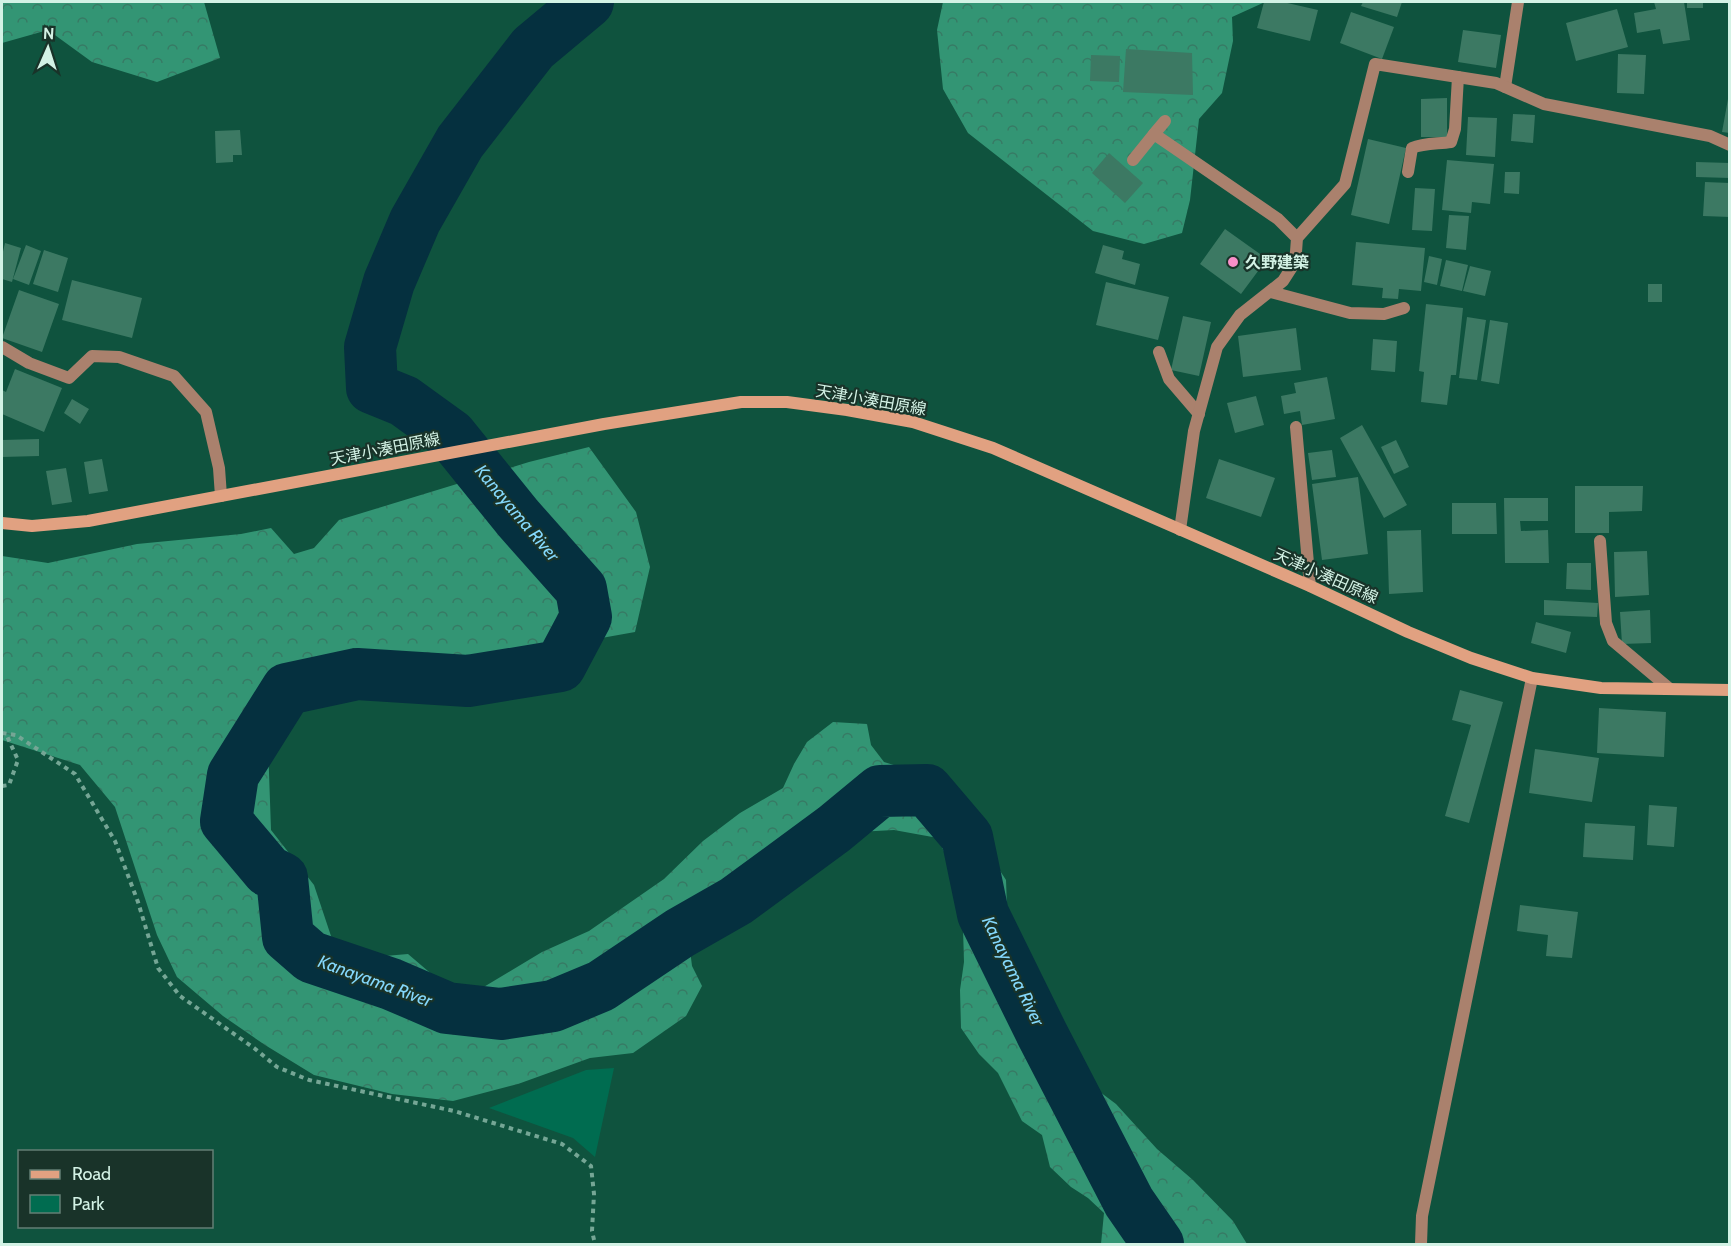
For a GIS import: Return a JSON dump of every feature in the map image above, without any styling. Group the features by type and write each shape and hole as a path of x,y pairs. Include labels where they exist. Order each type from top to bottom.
{"main road":[{"name":"天津小湊田原線","path":"2,524 32,526 88,521 604,424 741,402 787,402 913,422 993,448 1310,586 1408,632 1472,658 1532,678 1600,688 1730,690"}],"street":[{"path":"1504,87 1518,2"},
{"path":"1180,530 1194,431 1217,347 1240,315 1283,281 1292,267 1297,238 1344,184 1375,64 1496,83 1544,104 1710,136 1730,145"},
{"path":"1408,172 1412,148 1420,144 1451,142 1455,129 1458,77"},
{"path":"1133,160 1165,121"},
{"path":"1154,134 1278,219 1297,238"},
{"path":"1271,292 1350,313 1384,314 1404,308"},
{"path":"2,347 29,363 69,378 92,356 118,357 174,375 206,412 219,468 221,496"},
{"path":"1159,352 1169,379 1199,414"},
{"path":"1296,427 1310,586"},
{"path":"1600,541 1606,623 1612,641 1670,689"},
{"path":"1421,1245 1422,1216 1532,678"}],"path":[{"path":"2,786 9,785 18,760 4,733"},
{"path":"4,733 16,735 75,774 115,841 138,902 158,968 180,996 277,1067 309,1080 454,1111 562,1144 591,1166 594,1194 592,1231 594,1245"}],"green space":[{"path":"2,2 204,2 220,58 157,82 92,62 48,30 2,43"},
{"path":"943,2 1265,2 1232,17 1233,41 1222,93 1199,119 1190,200 1182,233 1144,244 1093,231 968,133 943,89 937,30"},
{"path":"589,447 636,512 650,567 635,632 568,644 531,661 406,656 353,648 286,713 268,744 271,830 314,885 339,960 408,954 462,1000 542,952 589,931 664,879 703,841 740,813 783,788 807,742 833,722 867,724 871,745 884,762 945,785 964,809 1006,880 1008,936 1031,970 1080,1077 1116,1104 1157,1149 1193,1180 1233,1221 1247,1244 1101,1244 1104,1213 1050,1167 1042,1135 1022,1121 998,1073 979,1054 961,1028 963,928 950,865 938,838 894,830 857,832 817,853 732,925 690,950 692,966 702,986 686,1016 633,1053 590,1058 518,1084 453,1101 392,1094 314,1075 223,1016 177,977 157,935 115,807 80,765 2,740 2,556 48,563 137,544 241,534 271,528 294,554 314,548 339,520 529,462"},
{"path":"614,1068 595,1157 573,1138 489,1108 586,1070"}],"building":[{"path":"1264,2 1283,2 1318,10 1310,41 1257,28"},
{"path":"1363,2 1402,2 1397,17 1361,6"},
{"path":"1654,2 1684,2 1690,40 1663,44 1660,29 1637,33 1634,13 1656,9"},
{"path":"1687,2 1703,2 1703,8 1687,8"},
{"path":"1617,9 1628,47 1576,61 1566,23"},
{"path":"1351,12 1394,27 1382,59 1340,43"},
{"path":"1463,30 1501,35 1496,68 1458,62"},
{"path":"1126,49 1192,53 1193,95 1123,92"},
{"path":"1618,54 1646,55 1644,94 1617,93"},
{"path":"1091,55 1120,56 1119,82 1090,81"},
{"path":"1447,98 1447,137 1421,137 1421,99"},
{"path":"1728,99 1730,99 1730,133 1722,132"},
{"path":"1513,114 1535,115 1533,143 1511,141"},
{"path":"1468,117 1497,118 1495,157 1466,155"},
{"path":"240,130 242,155 233,155 233,162 216,163 215,131"},
{"path":"1368,139 1406,148 1389,224 1351,215"},
{"path":"1109,153 1143,183 1125,203 1092,173"},
{"path":"1447,160 1494,164 1490,204 1472,202 1471,213 1442,210"},
{"path":"1696,162 1730,163 1730,178 1696,177"},
{"path":"1505,172 1520,172 1519,194 1504,193"},
{"path":"1705,182 1730,183 1730,217 1703,216"},
{"path":"1415,188 1435,189 1432,231 1412,230"},
{"path":"1449,215 1469,216 1466,250 1446,248"},
{"name":"久野建築","path":"1225,229 1267,259 1241,294 1200,264"},
{"path":"1356,242 1425,248 1421,291 1399,289 1398,299 1382,298 1383,288 1352,285"},
{"path":"5,243 21,248 12,282 2,279 2,256"},
{"path":"26,245 41,251 29,285 13,279"},
{"path":"1103,245 1124,251 1122,259 1140,264 1135,285 1095,273"},
{"path":"44,250 68,258 58,292 33,284"},
{"path":"1429,256 1442,259 1437,285 1424,282"},
{"path":"1446,260 1468,265 1462,291 1440,286"},
{"path":"1470,266 1491,271 1485,296 1463,291"},
{"path":"72,280 142,298 132,338 62,320"},
{"path":"1106,282 1169,297 1158,340 1096,325"},
{"path":"1648,284 1662,284 1662,302 1648,302"},
{"path":"19,290 59,304 42,352 2,338"},
{"path":"1426,304 1463,308 1456,375 1451,375 1447,405 1421,402 1424,372 1419,371"},
{"path":"1183,316 1211,322 1199,376 1171,370"},
{"path":"1467,317 1486,320 1477,380 1459,378"},
{"path":"1490,320 1508,323 1499,384 1481,381"},
{"path":"1296,328 1301,370 1243,377 1238,336"},
{"path":"1373,339 1397,341 1395,372 1371,370"},
{"path":"15,369 62,388 44,432 2,414 2,390 6,392"},
{"path":"1327,377 1335,419 1302,425 1300,411 1284,414 1281,396 1296,393 1294,383"},
{"path":"1256,396 1264,425 1235,433 1227,403"},
{"path":"72,399 89,409 80,424 64,413"},
{"path":"1362,425 1407,505 1384,518 1340,438"},
{"path":"39,439 39,456 2,457 2,440"},
{"path":"1396,440 1409,467 1394,474 1381,447"},
{"path":"1332,450 1336,477 1312,480 1308,453"},
{"path":"102,459 108,491 89,494 84,462"},
{"path":"1219,459 1275,478 1261,517 1206,498"},
{"path":"66,468 72,502 52,505 46,471"},
{"path":"1358,477 1368,554 1322,560 1312,484"},
{"path":"1575,486 1643,486 1642,511 1609,512 1609,533 1575,533"},
{"path":"1504,498 1548,498 1548,521 1520,521 1521,531 1548,530 1549,563 1505,563"},
{"path":"1452,503 1496,503 1497,534 1452,534"},
{"path":"1421,530 1423,592 1389,594 1387,531"},
{"path":"1647,551 1649,595 1615,597 1614,552"},
{"path":"1567,563 1591,563 1591,590 1566,589"},
{"path":"1544,600 1598,603 1597,617 1544,615"},
{"path":"1650,610 1651,643 1622,644 1620,612"},
{"path":"1536,622 1571,632 1566,653 1531,643"},
{"path":"1460,690 1503,702 1469,823 1445,816 1471,725 1452,720"},
{"path":"1599,708 1666,712 1664,757 1597,753"},
{"path":"1535,749 1599,758 1592,802 1529,793"},
{"path":"1649,805 1677,807 1674,847 1647,845"},
{"path":"1585,823 1635,826 1633,860 1583,857"},
{"path":"1520,905 1578,912 1572,958 1546,956 1548,935 1517,931"}],"waterway":[{"name":"Kanayama River","path":"588,2 533,48 460,142 415,221 389,282 370,347 372,388 404,401 451,435 518,518 581,589 586,617 560,666 468,681 357,674 287,689 233,775 226,821 268,871 282,878 288,937 311,957 391,984 447,1008 501,1014 553,1006 601,986 680,933 736,901 834,829 880,791 927,790 967,837 983,914 1129,1202 1158,1244"}],"place":[{"name":"久野建築","path":"1233,262"}]}
